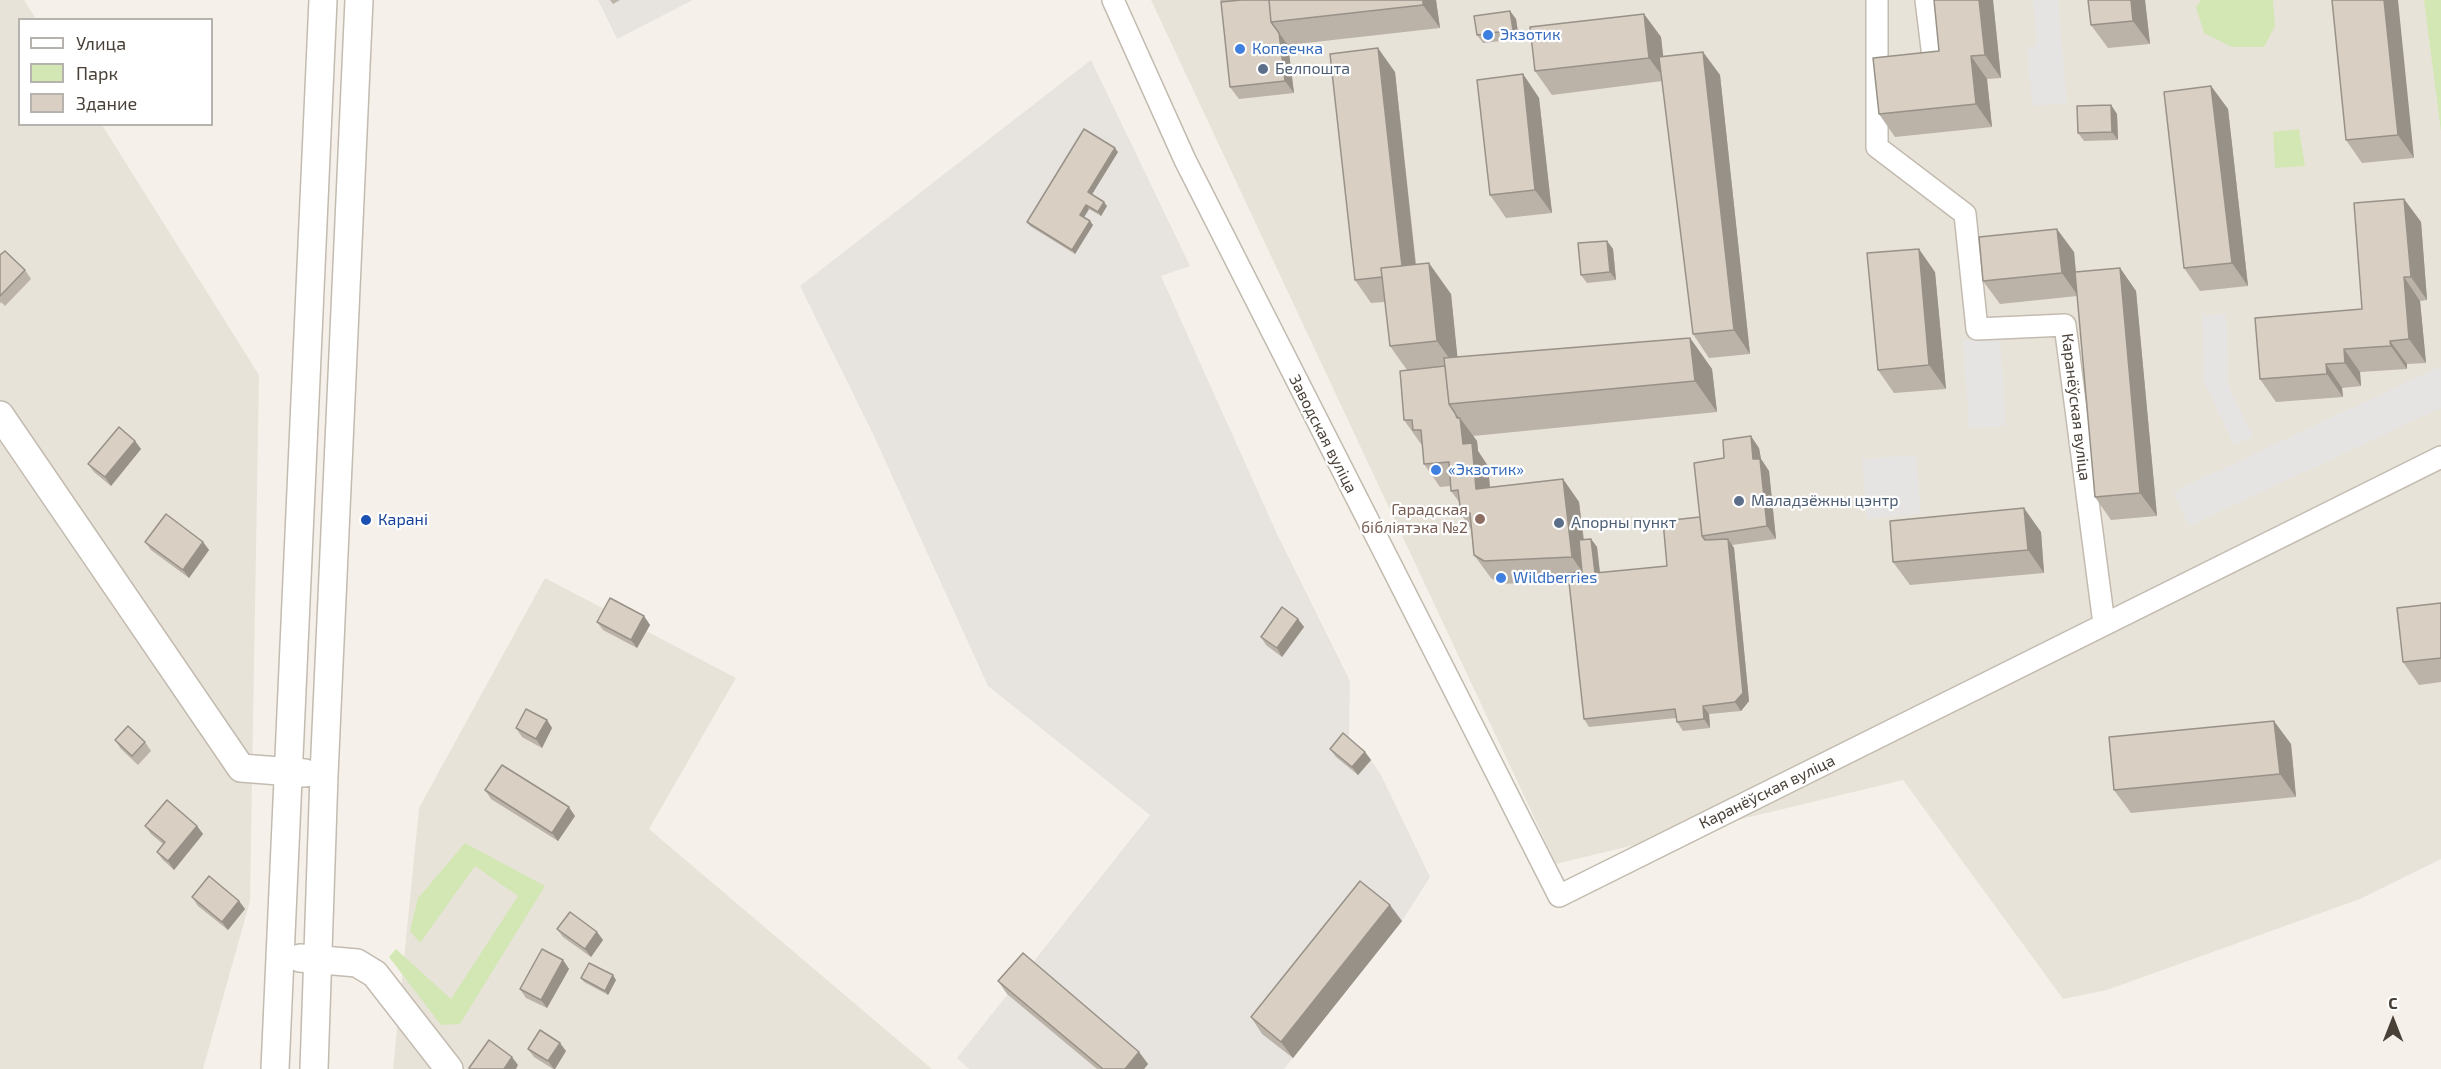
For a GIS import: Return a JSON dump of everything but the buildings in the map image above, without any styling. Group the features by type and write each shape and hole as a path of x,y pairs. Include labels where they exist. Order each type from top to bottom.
{"street":[{"path":"275,1069 323,0"},
{"path":"314,1069 316,959 359,0"},
{"name":"Заводская вуліца","path":"1113,0 1190,171 1559,896"},
{"name":"Каранёўская вуліца","path":"1877,0 1877,147 1965,214 1977,329 2065,325 2104,624"},
{"path":"1876,74 1934,65 1926,0"},
{"path":"0,415 241,768 324,775"},
{"name":"Каранёўская вуліца","path":"1559,896 2441,457"},
{"path":"280,956 357,963 375,974 449,1069"}],"shaded area":[{"path":"0,0 24,0 35,18 18,18 18,126 103,126 259,375 250,901 203,1069 0,1069"},
{"path":"598,0 693,0 617,39"},
{"path":"1151,0 2441,0 2441,859 2360,899 2107,990 2063,999 1903,780 1556,864"},
{"path":"2033,0 2058,0 2067,103 2032,106 2027,47 2037,46"},
{"path":"1091,60 1190,266 1161,276 1278,536 1350,681 1349,742 1371,760 1381,775 1430,877 1402,921 1284,1069 969,1069 957,1058 1150,815 988,686 873,434 800,286"},
{"path":"2226,314 2228,384 2253,436 2234,445 2204,383 2202,315"},
{"path":"2000,338 2006,426 1969,428 1963,340"},
{"path":"2441,366 2441,408 2189,526 2173,492"},
{"path":"1916,455 1921,514 1867,519 1862,459"},
{"path":"545,578 736,678 649,829 932,1069 393,1069 419,808"}],"green space":[{"path":"2201,0 2273,0 2275,26 2264,47 2232,47 2204,33 2196,7"},
{"path":"2424,0 2441,0 2441,132"},
{"path":"2299,129 2305,166 2275,168 2273,132"},
{"path":"465,843 545,886 460,1024 441,1025 389,957 396,949 451,999 518,896 475,866 420,943 410,931 418,898"}],"place":[{"name":"Экзотик","path":"1488,35"},
{"name":"Копеечка","path":"1240,49"},
{"name":"Белпошта","path":"1263,69"},
{"name":"«Экзотик»","path":"1436,470"},
{"name":"Маладзёжны цэнтр","path":"1739,501"},
{"name":"Гарадская бібліятэка №2","path":"1480,519"},
{"name":"Карані","path":"366,520"},
{"name":"Апорны пункт","path":"1559,523"},
{"name":"Wildberries","path":"1501,578"}]}
